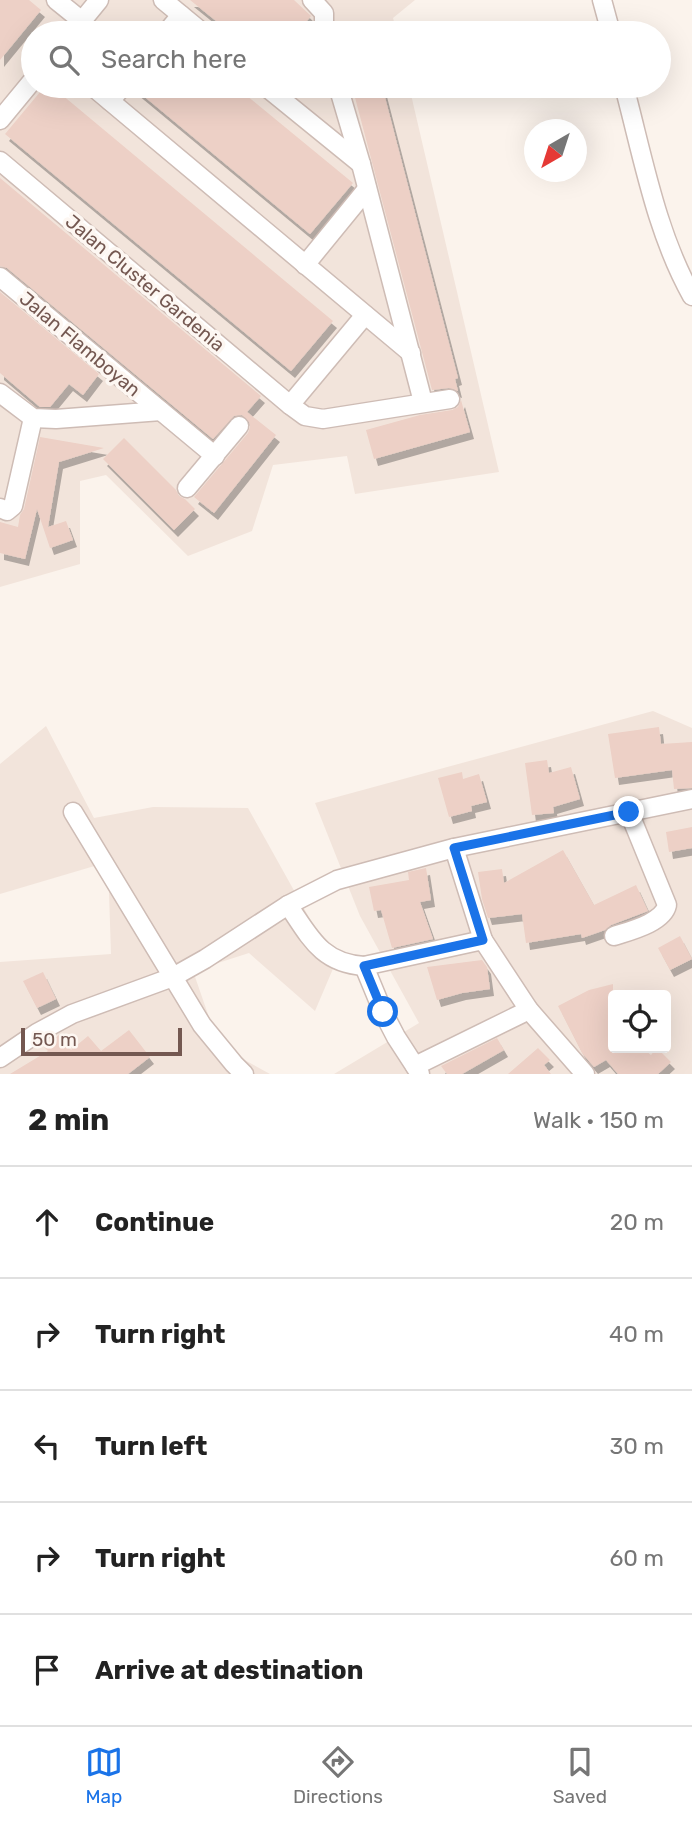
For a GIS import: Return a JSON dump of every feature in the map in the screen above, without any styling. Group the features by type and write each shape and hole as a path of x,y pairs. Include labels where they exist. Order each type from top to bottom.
{"street":[{"path":"56,0 72,21"},
{"path":"163,0 188,21"},
{"path":"312,0 324,13 324,21"},
{"path":"602,0 608,21"},
{"path":"81,21 94,2"},
{"path":"176,21 181,15"},
{"path":"0,120 21,95"},
{"path":"106,98 411,353"},
{"path":"285,98 361,164"},
{"path":"342,98 423,402"},
{"path":"627,98 659,219 679,272 692,296"},
{"name":"Jalan Cluster Gardenia","path":"0,160 305,416 323,419 450,399"},
{"path":"305,265 368,189"},
{"name":"Jalan Flamboyan","path":"0,277 215,456"},
{"path":"290,405 365,315"},
{"path":"0,508 7,511 13,506 33,418 3,401"},
{"name":"Jalan Flamboyan","path":"33,418 56,419 161,411"},
{"path":"187,488 239,426"},
{"path":"0,1058 72,1014 173,977 288,905 337,880 454,848 692,799"},
{"path":"73,812 202,1025 244,1074"},
{"path":"614,936 662,915 667,905 629,812"},
{"path":"454,848 483,940 529,1010 585,1074"},
{"path":"288,905 316,946 341,962 364,966 483,940"},
{"path":"364,966 383,1012 417,1070 529,1010"}],"shaded area":[{"path":"0,0 415,0 393,18 394,21 21,21 21,98 412,98 499,472 355,494 347,456 273,465 252,531 188,556 106,475 80,481 80,564 0,587"},
{"path":"653,711 692,728 692,1074 334,1074 419,1023 360,916 315,803"},
{"path":"46,726 94,818 153,807 248,808 335,964 315,1011 249,953 193,971 219,1046 270,1074 0,1074 0,962 111,954 108,862 0,894 0,764"}],"building":[{"path":"0,0 29,0 41,10 32,21 21,21 21,34 0,60"},
{"path":"190,0 294,0 311,16 307,21 216,21"},
{"path":"35,98 66,98 333,321 291,371 5,134"},
{"path":"146,98 250,98 353,183 310,234"},
{"path":"355,98 385,98 458,378 455,379 458,391 449,388 432,390"},
{"path":"0,178 261,396 247,412 276,435 214,513 194,497 248,433 249,422 242,415 234,416 213,439 7,268 0,266"},
{"path":"0,292 99,374 83,395 69,384 50,407 40,407 0,373"},
{"path":"461,400 470,432 374,459 366,430 420,415 452,410 458,407"},
{"path":"40,437 104,448 59,462 48,527 66,521 73,540 50,548 37,509 25,559 0,553 0,522 18,527"},
{"path":"124,438 179,496 195,509 174,530 103,459"},
{"path":"659,727 661,744 692,742 692,788 674,789 672,770 615,778 608,734"},
{"path":"547,760 549,773 571,767 580,799 553,807 554,813 532,815 525,763"},
{"path":"462,772 463,779 479,774 487,802 471,806 472,811 449,817 438,778"},
{"path":"692,827 692,848 669,852 666,832"},
{"path":"563,850 594,905 636,885 648,911 582,938 581,934 526,943 522,914 488,918 478,872 502,869 504,883"},
{"path":"426,868 431,900 420,902 433,939 392,948 381,910 374,911 369,887 409,880 408,872"},
{"path":"680,936 692,959 670,970 658,948"},
{"path":"482,960 487,967 490,989 437,1000 427,967"},
{"path":"43,972 56,999 37,1008 23,981"},
{"path":"613,984 613,990 608,990 608,1053 662,1053 671,1062 658,1074 618,1074 606,1060 594,1067 582,1053 558,1006 589,990"},
{"path":"129,1030 150,1057 128,1074 10,1074 48,1051 44,1047 59,1035 71,1050 88,1036 101,1051"},
{"path":"497,1038 504,1050 462,1074 447,1074 441,1066"},
{"path":"538,1048 550,1060 544,1065 551,1074 508,1074"}],"route":[{"path":"383,1012 364,966 483,940 454,848 629,812"}]}
